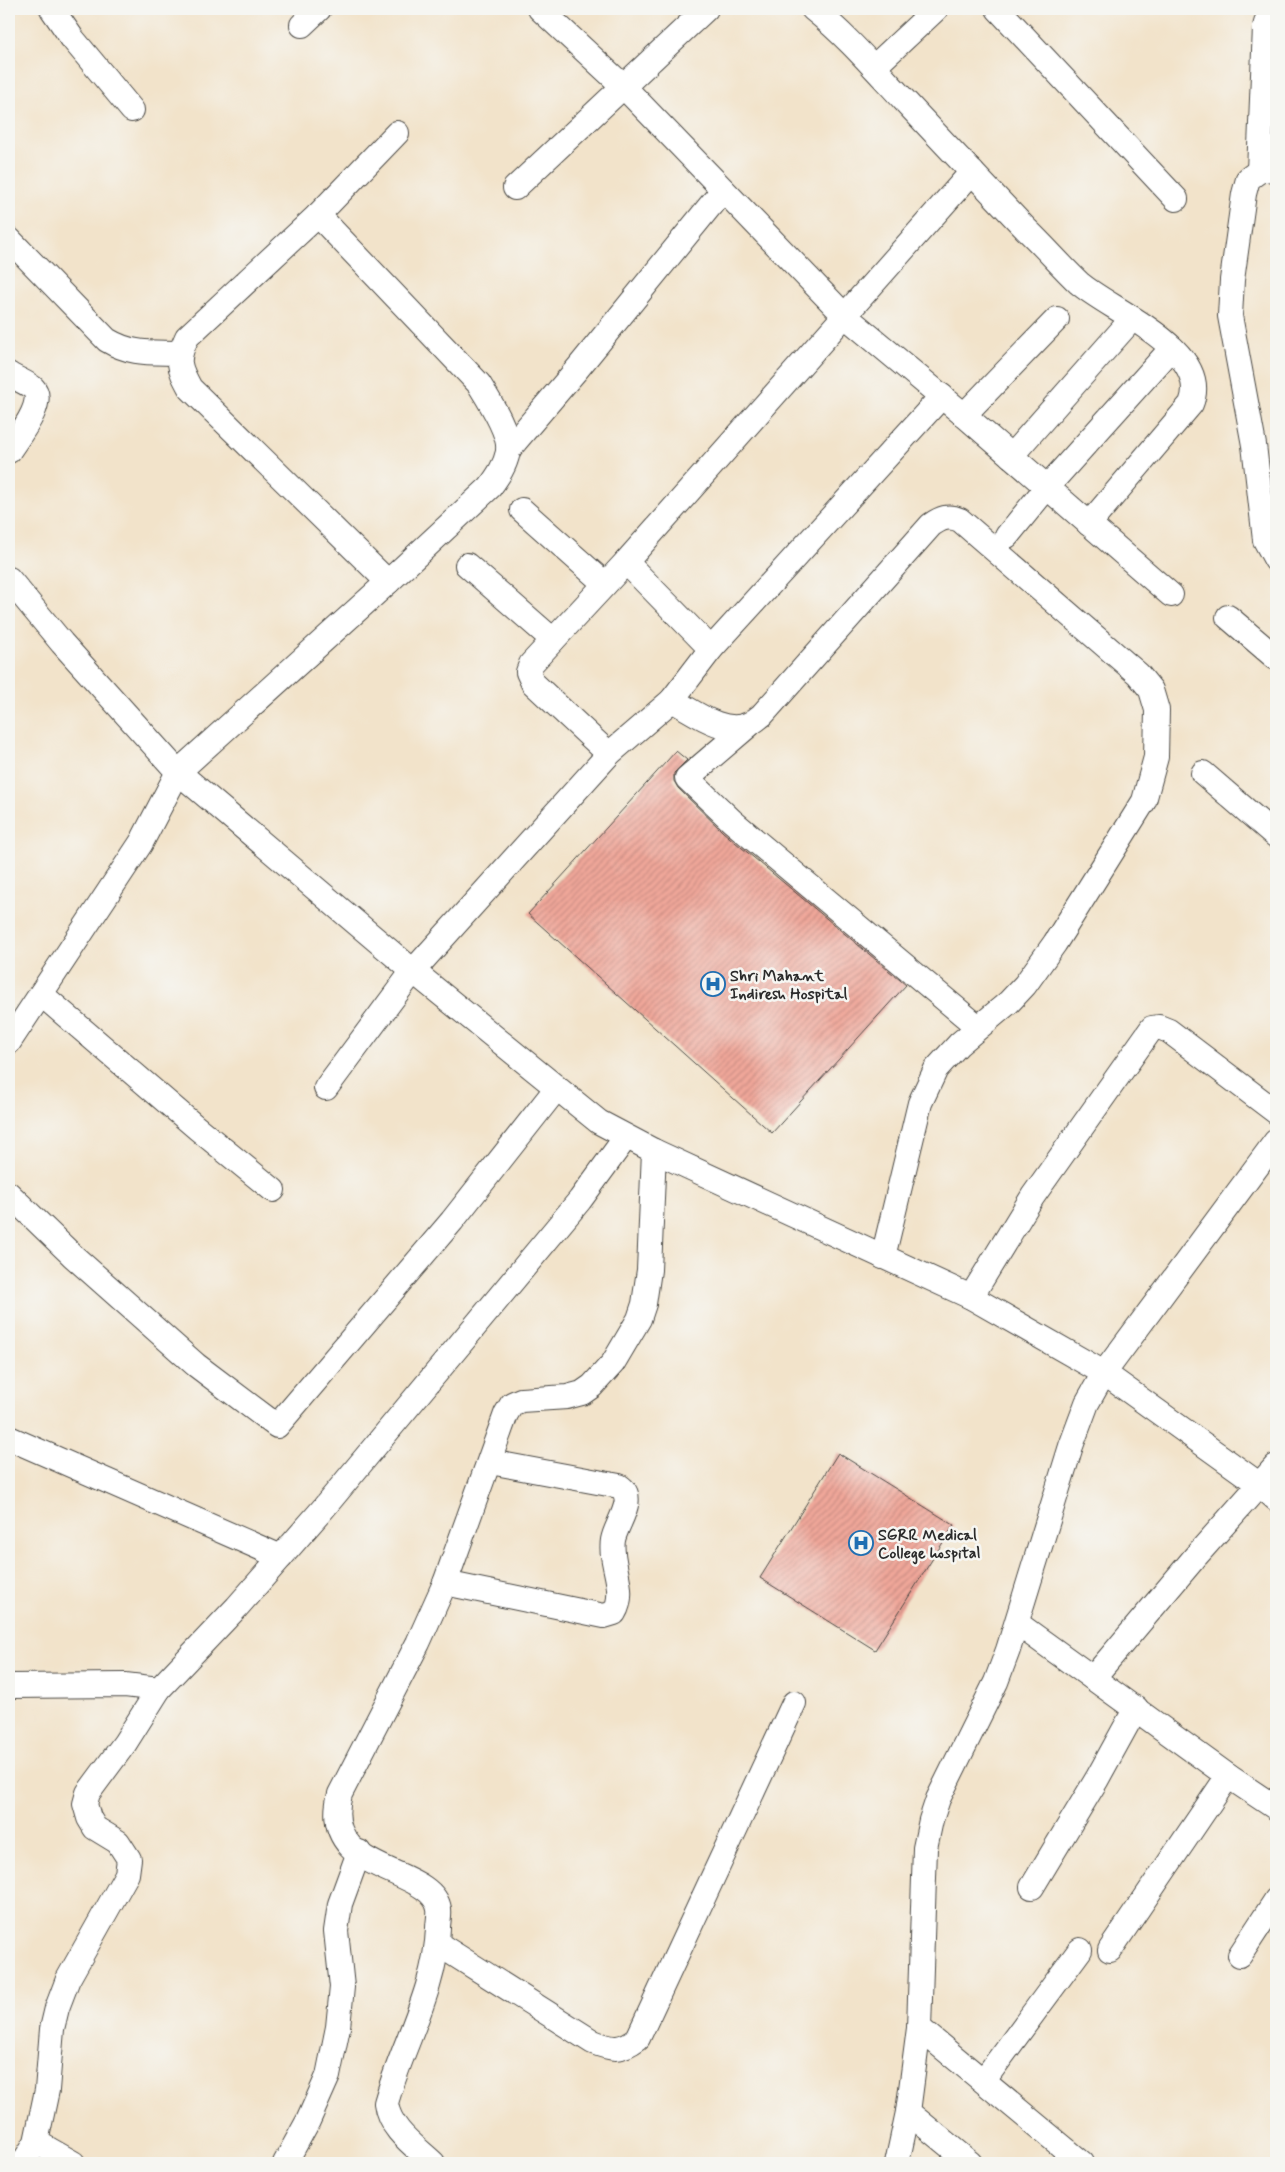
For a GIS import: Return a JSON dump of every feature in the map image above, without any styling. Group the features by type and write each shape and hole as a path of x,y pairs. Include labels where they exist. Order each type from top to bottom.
{"street":[{"path":"52,9 72,38 132,110"},
{"path":"540,9 624,87 844,315 942,396 1171,595"},
{"path":"515,188 706,9"},
{"path":"874,67 936,9"},
{"path":"998,9 1176,199"},
{"path":"1270,9 1265,27 1268,170 1248,179 1244,194 1232,280 1230,316 1254,445 1265,540 1276,560"},
{"path":"819,10 1079,282 1093,294 1151,329 1172,348 1192,374 1195,393 1191,404 1089,524"},
{"path":"388,582 190,388 180,370 179,353 187,337 318,215 397,133"},
{"path":"609,754 533,683 528,672 531,664 626,562 972,172"},
{"path":"9,1042 141,843 178,772 490,487 502,470 508,450 578,368 723,190"},
{"path":"318,215 479,384 498,413 508,450"},
{"path":"14,255 108,340 123,349 139,352 179,353"},
{"path":"964,415 1057,319"},
{"path":"1011,456 1132,319"},
{"path":"1007,536 1047,487 1172,348"},
{"path":"9,374 33,389 37,396 37,403 9,452"},
{"path":"326,1088 413,971 609,754 672,700 711,649 942,396"},
{"path":"522,510 605,584"},
{"path":"883,1257 920,1103 926,1086 936,1069 978,1027 1009,1002 1040,966 1144,801 1151,778 1156,748 1157,710 1151,690 1138,674 960,520 951,516 940,519 931,525 762,715 687,778 732,821 978,1027"},
{"path":"626,562 711,649"},
{"path":"467,565 553,640"},
{"path":"9,579 62,643 178,772 413,971 598,1122 626,1138 966,1295 1104,1373 1268,1492"},
{"path":"1228,617 1276,658"},
{"path":"672,700 718,724 731,727 749,725"},
{"path":"1203,772 1276,836"},
{"path":"41,994 197,1128 273,1190"},
{"path":"966,1295 1038,1189 1152,1028 1159,1027 1169,1031 1276,1112"},
{"path":"9,1194 72,1255 196,1365 277,1426 452,1221 556,1089"},
{"path":"22,2163 36,2142 47,2090 52,2029 57,2008 68,1979 127,1874 129,1859 118,1842 96,1828 89,1818 84,1804 88,1793 125,1743 159,1689 237,1607 281,1557 580,1200 626,1138"},
{"path":"897,2163 908,2112 919,2028 925,1848 938,1799 996,1682 1018,1624 1071,1446 1087,1403 1104,1373 1276,1141"},
{"path":"433,2163 397,2128 387,2115 386,2103 423,2002 438,1939 439,1909 430,1892 371,1862 347,1842 337,1818 340,1794 418,1643 445,1583 506,1414 512,1404 521,1400 567,1397 582,1393 592,1386 613,1363 639,1319 644,1304 649,1270 654,1151"},
{"path":"9,1438 281,1557"},
{"path":"445,1583 604,1616 614,1613 619,1605 619,1585 612,1547 626,1503 627,1497 624,1490 619,1486 490,1462"},
{"path":"1093,1678 1196,1556 1268,1492 1276,1466"},
{"path":"1018,1624 1228,1776 1276,1808"},
{"path":"9,1686 125,1685 159,1689"},
{"path":"438,1939 594,2042 608,2048 626,2047 638,2038 794,1703"},
{"path":"1032,1887 1097,1779 1136,1708"},
{"path":"1110,1950 1228,1776"},
{"path":"285,2163 308,2121 328,2076 338,2027 342,1986 336,1930 340,1904 359,1852"},
{"path":"1240,1955 1276,1900"},
{"path":"984,2080 1080,1950"},
{"path":"919,2028 1082,2163"},
{"path":"908,2112 970,2163"},
{"path":"36,2142 73,2163"}],"building":[{"path":"676,751 687,760 674,773 674,781 678,788 723,832 906,985 772,1133 528,914"},
{"path":"838,1453 954,1525 875,1650 760,1578"}],"place":[{"name":"Shri Mahant Indiresh Hospital","path":"713,984"},
{"name":"SGRR Medical College hospital","path":"861,1543"}]}
